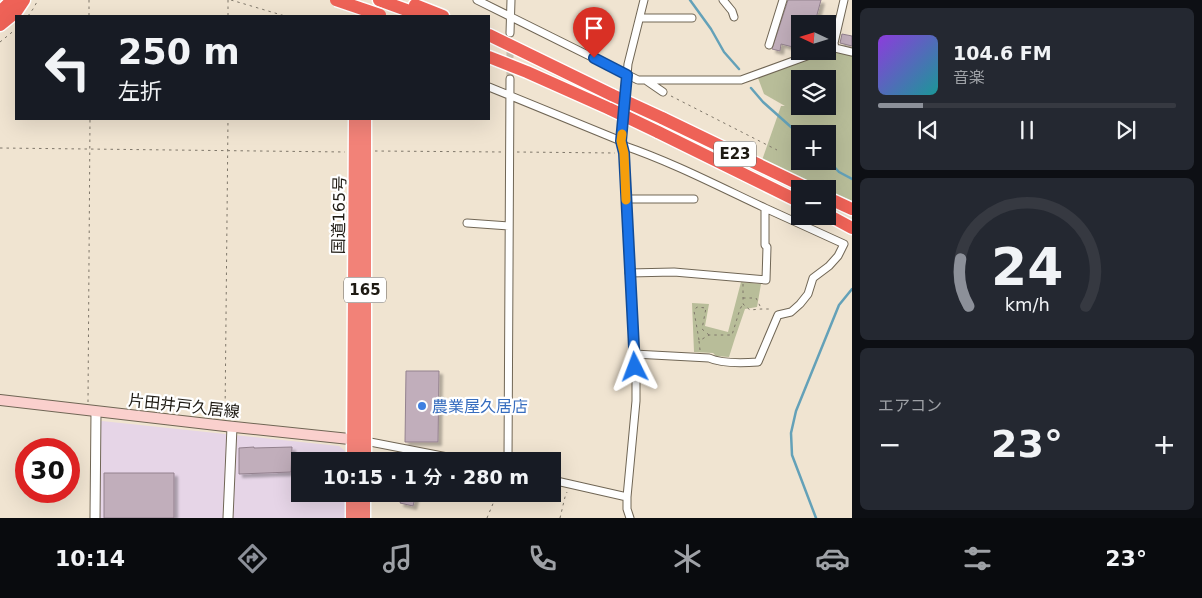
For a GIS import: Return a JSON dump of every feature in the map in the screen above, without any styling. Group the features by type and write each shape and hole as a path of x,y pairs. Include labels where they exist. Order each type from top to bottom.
{"highway":[{"path":"0,12 12,0"},
{"path":"0,24 16,12 24,0"},
{"path":"336,0 379,15"},
{"path":"351,0 352,15"},
{"path":"362,0 365,15"},
{"path":"379,0 420,15"},
{"path":"403,0 440,15"},
{"path":"490,35 612,95"},
{"path":"490,42 612,95"},
{"name":"E23","path":"490,57 610,109 791,198"},
{"name":"E23","path":"612,95 791,180"},
{"name":"国道165号","path":"355,120 359,440 362,452"},
{"name":"国道165号","path":"356,452 359,440 365,120"},
{"path":"836,202 852,210"},
{"path":"836,220 852,228"},
{"path":"352,502 352,518"},
{"path":"364,502 364,518"}],"main road":[{"name":"片田井戸久居線","path":"0,400 359,440"}],"street":[{"path":"365,15 366,0"},
{"path":"477,0 638,80 741,80 796,60"},
{"path":"510,33 511,0"},
{"path":"630,518 626,509 636,401 622,143 628,64 644,0"},
{"path":"723,0 732,11 734,17"},
{"path":"769,45 783,0"},
{"path":"836,34 844,0"},
{"path":"640,18 692,18"},
{"path":"836,48 852,52"},
{"path":"508,452 510,79"},
{"path":"646,81 664,92"},
{"path":"490,87 699,176 844,244 838,256 813,278 808,294 800,304 791,312 778,315 758,362 715,361 709,358 634,354"},
{"path":"626,199 694,200"},
{"path":"629,273 674,272 766,280 766,208"},
{"path":"468,222 508,226"},
{"path":"92,411 95,518"},
{"path":"228,426 228,518"},
{"path":"359,440 421,452"},
{"path":"561,482 627,498"}],"path":[{"path":"29,15 38,0"},
{"path":"90,0 90,15"},
{"path":"228,0 228,15"},
{"path":"231,0 282,15"},
{"path":"0,42 15,30"},
{"path":"664,92 777,150"},
{"path":"90,120 92,411"},
{"path":"228,120 228,426"},
{"path":"0,148 356,152"},
{"path":"372,151 624,153"},
{"path":"699,341 709,335 732,335 743,304 742,279"},
{"path":"743,298 756,298 761,309"},
{"path":"743,304 750,310 775,310"},
{"path":"698,335 702,329 706,308 696,308 694,311 701,358"},
{"path":"702,329 709,335"},
{"path":"560,518 565,497 571,484"},
{"path":"487,518 494,502"}],"shaded area":[{"path":"102,421 339,446 346,452 291,452 291,502 346,502 346,518 97,518 98,423"}],"green space":[{"path":"836,52 852,55 852,207 836,199 836,180 796,180 761,163 781,106 785,106 764,94 758,78 805,60 836,60"},
{"path":"741,282 761,284 757,307 745,309 729,357 716,356 713,353 694,352 692,303 709,304 705,326 728,332"}],"building":[{"path":"788,0 821,0 817,15 791,15 791,46 781,44 780,51 772,49"},
{"path":"842,34 852,36 852,46 840,43"},
{"name":"農業屋久居店","path":"406,371 439,371 438,442 405,442"},
{"path":"292,447 291,472 239,474 239,448"},
{"path":"104,473 174,473 174,518 104,518"},
{"path":"400,502 414,502 413,506"}],"waterway":[{"path":"690,0 711,29 724,52 739,69"},
{"path":"751,88 763,102 791,127"},
{"path":"836,169 852,179"},
{"path":"816,518 792,455 791,433 796,411 839,305 852,289"}],"tunnel":[{"path":"510,33 510,79"}],"slow traffic":[{"path":"622,134 626,200"}],"place":[{"name":"農業屋久居店","path":"422,406"}],"route":[{"path":"594,58 627,75 621,141 624,153 635,367"}]}
